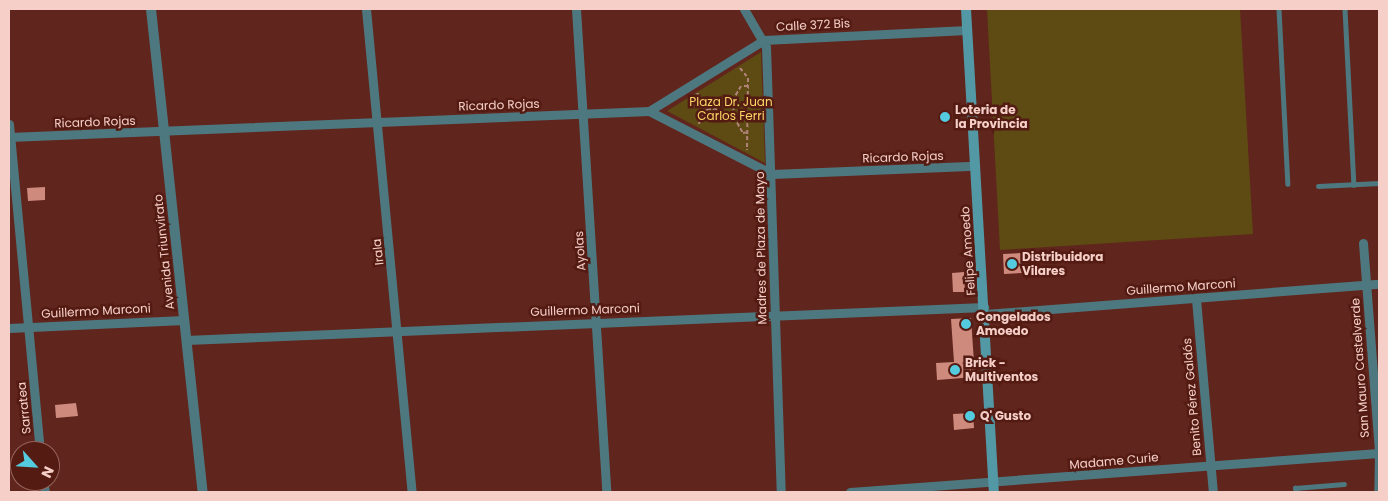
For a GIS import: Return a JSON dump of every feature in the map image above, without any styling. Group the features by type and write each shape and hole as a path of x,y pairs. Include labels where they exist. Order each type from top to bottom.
{"main road":[{"name":"Felipe Amoedo","path":"966,9 994,489"}],"street":[{"name":"Avenida Triunvirato","path":"152,9 203,492"},
{"name":"Irala","path":"366,9 412,492"},
{"name":"Ayolas","path":"576,9 597,322 606,492"},
{"name":"Madres de Plaza de Mayo","path":"744,9 764,40 772,174 781,492"},
{"name":"Calle 372 Bis","path":"650,111 732,58 764,40 967,30"},
{"name":"Ricardo Rojas","path":"9,137 650,111 741,161 772,174 975,166"},
{"name":"Sarratea","path":"9,124 39,441"},
{"name":"San Mauro Castelverde","path":"1363,242 1379,453 1378,492"},
{"name":"Guillermo Marconi","path":"186,340 775,315 985,310 1196,299 1379,284"},
{"name":"Benito Pérez Galdós","path":"1196,299 1213,492"},
{"name":"Guillermo Marconi","path":"9,328 184,320"},
{"name":"Madame Curie","path":"850,492 994,489 1210,465 1379,453"}],"lane":[{"path":"1279,9 1288,184"},
{"path":"1345,9 1354,184"},
{"path":"1318,186 1379,183"},
{"path":"1296,492 1295,488 1344,484"}],"path":[{"path":"732,58 748,78 750,143 741,161"},
{"path":"691,85 707,110"},
{"path":"748,86 742,86 733,100 734,118 743,132 750,132"},
{"path":"707,110 717,109"},
{"path":"692,134 707,110"}],"green space":[{"path":"987,9 1240,9 1253,234 1000,250"},
{"name":"Plaza Dr. Juan Carlos Ferri","path":"761,52 765,163 667,111"}],"building":[{"path":"45,187 45,200 28,201 27,188"},
{"name":"Distribuidora Vilares","path":"1021,253 1022,273 1004,274 1003,254"},
{"path":"964,272 965,292 953,292 952,273"},
{"path":"971,318 975,377 937,380 936,363 954,362 951,319"},
{"path":"76,403 78,416 56,418 55,405"},
{"path":"973,413 974,428 954,430 953,414"}],"place":[{"name":"Loteria de la Provincia","path":"945,117"},
{"name":"Distribuidora Vilares","path":"1012,264"},
{"name":"Congelados Amoedo","path":"966,324"},
{"name":"Brick - Multiventos","path":"955,370"},
{"name":"Q' Gusto","path":"970,416"}]}
